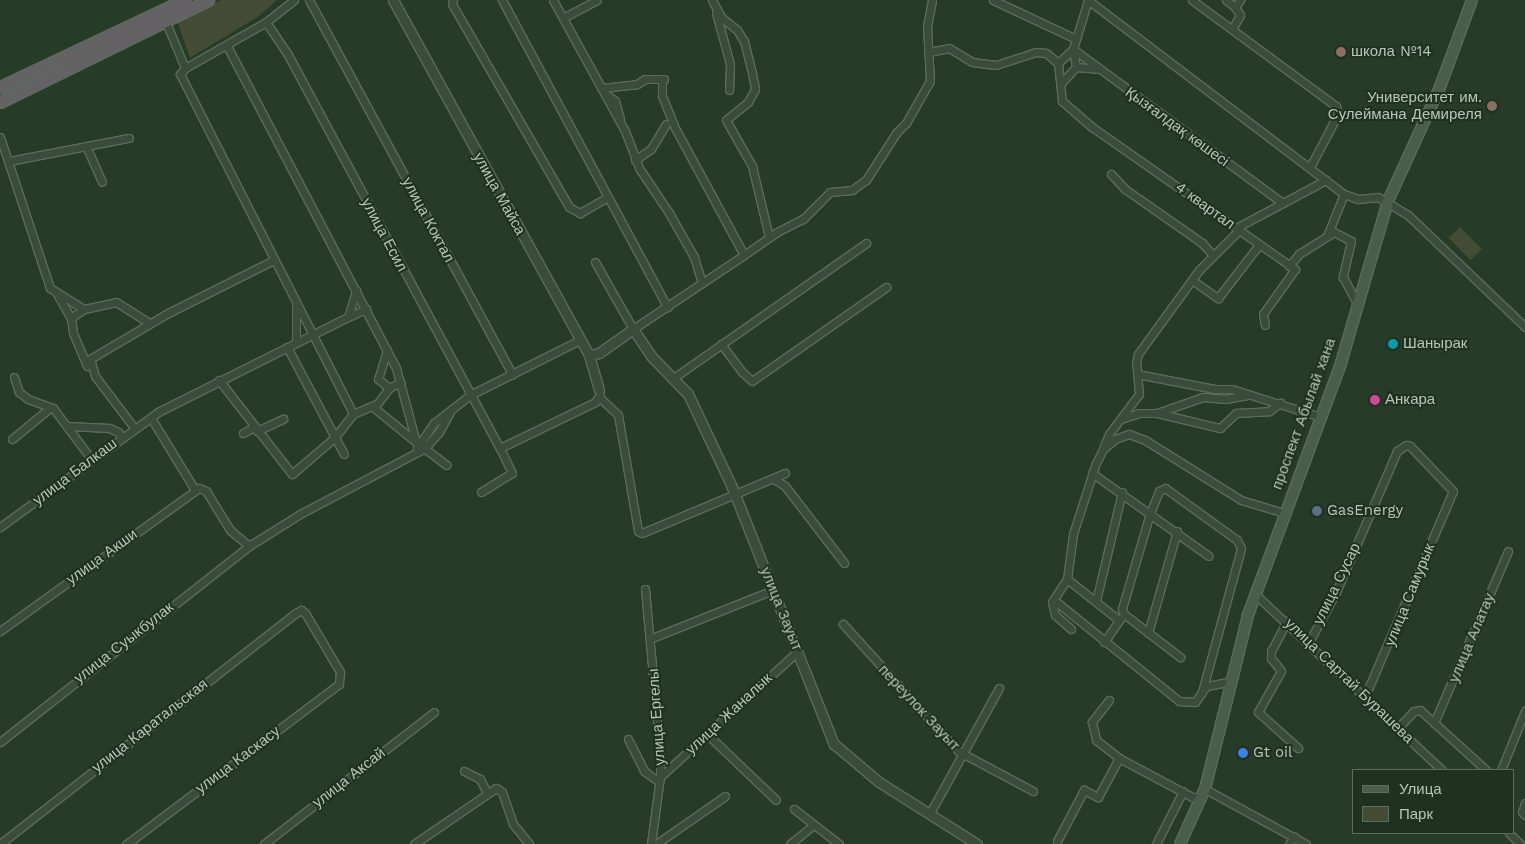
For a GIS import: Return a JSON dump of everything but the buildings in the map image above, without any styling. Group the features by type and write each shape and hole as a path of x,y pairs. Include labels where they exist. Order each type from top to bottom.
{"highway":[{"path":"0,88 184,0"},
{"path":"0,102 208,0"},
{"path":"43,67 47,80"}],"main road":[{"name":"проспект Абылай хана","path":"1180,844 1203,793 1255,594 1341,363 1388,201 1440,87 1472,0"}],"street":[{"path":"294,0 266,22 227,46 185,68 180,74 353,414"},
{"name":"улица Коктал","path":"309,0 512,374"},
{"name":"улица Майса","path":"393,0 588,355 599,394"},
{"path":"453,0 452,4 569,207 580,212 608,197"},
{"path":"553,0 630,141 635,160 669,213 698,266 702,283"},
{"path":"563,18 597,0"},
{"path":"712,0 730,64 729,90"},
{"path":"588,355 599,352 769,237 810,214 830,192 852,190 863,184 896,133 906,123 930,82 927,26 932,0"},
{"path":"993,0 1076,39"},
{"path":"1076,67 1073,50 1088,0 1344,194 1388,201 1408,215 1525,327"},
{"path":"1192,0 1338,110 1310,167"},
{"path":"1226,0 1235,7 1240,15 1232,29"},
{"path":"1235,7 1240,0"},
{"path":"505,1 666,307"},
{"path":"715,8 744,41 752,73 755,89 748,102 726,120 752,166 769,237"},
{"path":"166,20 185,68"},
{"name":"улица Есил","path":"266,22 287,53 512,473 481,492"},
{"path":"227,46 387,350 400,382 417,443 415,455"},
{"path":"929,52 949,48 972,62 996,65 1036,52 1046,53 1058,63 1062,82"},
{"path":"1058,63 1073,50"},
{"name":"Қызғалдақ көшесі","path":"1073,50 1096,69 1283,203"},
{"path":"1076,67 1096,69"},
{"path":"1062,82 1076,67"},
{"path":"602,90 663,79 662,95 675,128 744,255"},
{"name":"4 квартал","path":"1062,82 1062,101 1092,128 1289,266"},
{"path":"635,160 651,149 666,124"},
{"path":"0,136 46,282 56,292 72,318 73,333 91,370 135,428"},
{"path":"9,161 129,138"},
{"path":"86,146 102,182"},
{"path":"1111,174 1125,189 1202,243 1212,254"},
{"path":"1071,629 1055,616 1051,608 1067,579 1074,534 1092,474 1103,449 1120,419 1139,394 1138,354 1212,254 1237,229 1326,180"},
{"path":"1265,325 1263,314 1296,271 1289,266 1299,254 1331,231 1344,194"},
{"path":"1331,231 1351,241 1343,277 1357,303"},
{"path":"672,379 866,243"},
{"path":"1192,280 1218,298 1258,246"},
{"path":"85,359 150,323 274,260"},
{"path":"595,262 633,329"},
{"path":"722,344 752,381 886,288"},
{"path":"348,317 356,290"},
{"path":"56,292 84,309"},
{"path":"72,318 84,309 116,302 150,323"},
{"path":"296,303 296,342"},
{"name":"улица Балкаш","path":"0,528 151,418 219,380 366,309"},
{"name":"улица Зауыт","path":"633,329 651,356 688,394 697,410 736,496 834,744 879,782 977,844"},
{"path":"417,443 434,423 470,395 580,340"},
{"path":"287,347 344,454"},
{"path":"387,350 378,379 389,388"},
{"path":"91,370 89,362 93,356"},
{"path":"1137,374 1215,390 1232,389 1321,417"},
{"path":"14,377 19,392 28,399 51,407 68,426 92,460"},
{"path":"219,380 292,474 335,437 353,414 372,407 389,388 400,382"},
{"path":"1191,384 1210,396 1225,399 1249,395"},
{"path":"500,448 599,394 618,415 638,531 647,533 736,496 785,473"},
{"path":"1157,413 1210,396"},
{"path":"1120,419 1139,413 1157,413 1212,429 1224,426 1240,411 1269,411 1280,403"},
{"path":"12,439 51,407"},
{"path":"372,407 446,464"},
{"name":"улица Суыкбулак","path":"0,742 249,546 300,514 415,455 425,448 439,432 450,412"},
{"path":"151,418 195,490 206,490 230,530 249,546"},
{"path":"243,433 283,419"},
{"path":"68,426 109,428 118,432 122,438"},
{"path":"1103,449 1115,439 1129,434 1145,440 1242,500 1284,512"},
{"name":"улица Сусар","path":"1309,642 1336,592 1397,451 1406,445 1410,446 1451,486 1452,493"},
{"path":"1092,474 1122,492 1209,556"},
{"path":"774,479 785,486 844,563"},
{"path":"1104,642 1121,617 1123,601 1150,513 1159,491 1165,488 1240,545 1202,692"},
{"name":"улица Акши","path":"0,631 195,490"},
{"path":"1096,601 1122,492"},
{"name":"улица Самурык","path":"1365,696 1452,493"},
{"path":"1148,633 1177,532"},
{"name":"улица Алатау","path":"1434,723 1508,551"},
{"path":"1067,579 1096,601 1148,633 1180,656"},
{"name":"улица Ергелы","path":"645,589 652,638 659,779 651,844"},
{"path":"652,638 773,590"},
{"name":"улица Сартай Бурашева","path":"1255,594 1287,621 1441,769"},
{"path":"1054,600 1180,701 1195,702 1207,686 1232,682"},
{"name":"улица Каратальская","path":"0,844 301,610 340,672"},
{"path":"1287,621 1271,651 1271,658 1281,671 1258,712 1298,748"},
{"name":"переулок Зауыт","path":"843,624 961,754 1033,792"},
{"name":"улица Жаналык","path":"659,779 798,651"},
{"name":"улица Каскасу","path":"127,844 339,684 340,672"},
{"path":"930,813 999,688"},
{"path":"1109,700 1097,714 1092,728 1096,740 1120,758 1183,790 1192,797 1203,793 1306,844"},
{"path":"1398,728 1418,710 1485,769"},
{"path":"1501,769 1525,711"},
{"name":"улица Аксай","path":"264,844 434,712"},
{"path":"707,734 776,800"},
{"path":"628,739 644,771 659,779"},
{"path":"1057,841 1084,790 1098,797 1120,758"},
{"path":"464,771 480,779 487,793"},
{"path":"414,844 466,806 496,788 502,792 513,824 529,844"},
{"path":"1156,844 1183,790"},
{"path":"656,844 726,796"},
{"path":"1524,814 1525,803"},
{"path":"794,809 812,826 839,844"},
{"path":"790,844 812,826"},
{"path":"1509,834 1520,844"},
{"path":"1289,844 1294,837"}],"green space":[{"path":"221,0 277,0 259,16 190,58 177,21"},
{"path":"1460,227 1482,249 1471,260 1449,238"}],"place":[{"name":"школа №14","path":"1341,52"},
{"name":"Университет им. Сулеймана Демиреля","path":"1492,106"},
{"name":"Шанырак","path":"1393,344"},
{"name":"Анкара","path":"1375,400"},
{"name":"GasEnergy","path":"1317,511"},
{"name":"Gt oil","path":"1243,753"}]}
